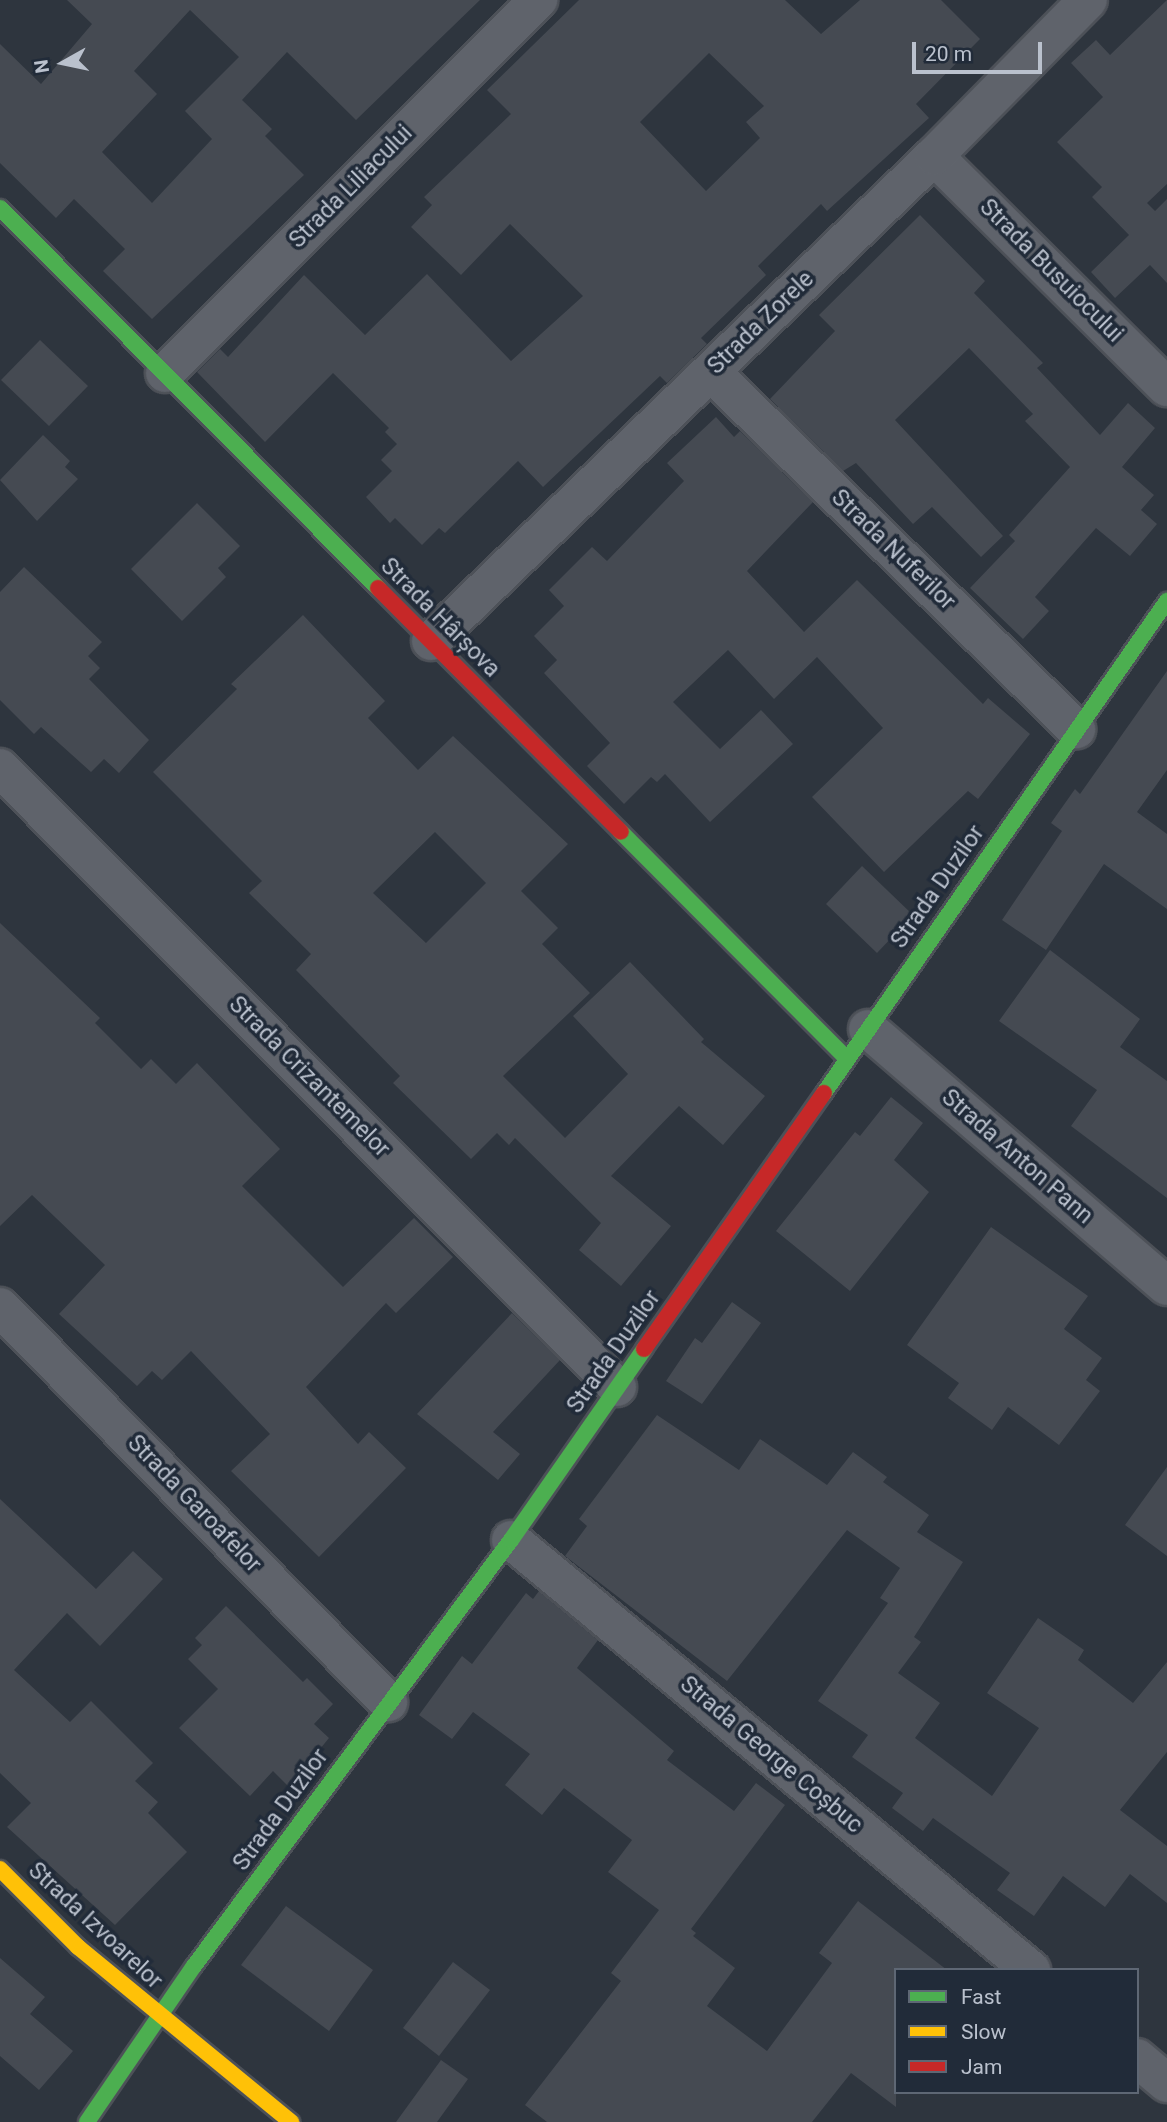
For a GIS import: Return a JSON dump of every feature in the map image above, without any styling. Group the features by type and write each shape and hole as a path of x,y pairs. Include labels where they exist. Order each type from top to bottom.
{"street":[{"name":"Strada Liliacului","path":"165,373 538,0"},
{"name":"Strada Zorele","path":"431,642 934,156 1088,0"},
{"name":"Strada Busuiocului","path":"934,156 1167,387"},
{"name":"Strada Hârșova","path":"0,208 431,642 858,1044"},
{"name":"Strada Nuferilor","path":"711,372 1076,729"},
{"name":"Strada Duzilor","path":"87,2122 160,2016 388,1702 511,1540 1167,601"},
{"name":"Strada Crizantemelor","path":"0,768 617,1387"},
{"name":"Strada Anton Pann","path":"858,1044 1167,1286"},
{"name":"Strada Garoafelor","path":"0,1307 388,1702"},
{"name":"Strada George Coșbuc","path":"511,1540 1029,1968"},
{"name":"Strada Izvoarelor","path":"0,1869 78,1947 290,2122"},
{"path":"1139,2060 1167,2083"}],"building":[{"path":"67,0 480,0 356,120 287,52 242,100 272,129 265,136 304,175 152,319 103,271 125,249 74,199 56,218 0,163 0,44 41,84 92,24","holes":["190,10 239,57 185,111 212,139 152,203 102,152 157,94 134,71"]},
{"path":"579,0 785,0 821,34 860,0 941,0 980,39 916,104 929,118 827,211 821,204 758,266 766,275 701,338 707,344 667,383 660,376 543,487 518,461 445,533 439,528 422,545 395,518 390,523 366,497 392,471 381,460 397,444 385,432 389,428 333,373 265,442 197,372 220,349 228,357 304,275 365,335 427,274 511,361 583,296 510,224 461,275 411,227 432,205 424,197 511,114 487,90","holes":["709,53 764,106 746,122 760,138 706,191 640,122"]},
{"path":"1167,0 1167,184 1147,203 1155,211 1167,199 1167,283 1150,265 1115,298 1091,272 1129,235 1092,197 1102,187 1057,142 1103,97 1071,63 1096,40 1110,55"},
{"path":"920,215 985,281 974,293 1043,363 1037,368 1100,435 1128,403 1155,428 1122,467 1154,495 1141,510 1157,524 1130,556 1096,528 1035,597 1049,611 1023,639 970,588 1015,541 1009,535 1070,467 1025,421 1033,414 969,348 895,420 1003,536 981,557 932,507 913,524 856,463 843,471 770,399 835,331 819,315"},
{"path":"40,340 88,386 49,426 1,380"},
{"path":"716,417 734,437 740,431 813,502 747,571 804,632 857,580 983,704 988,698 1030,734 978,799 968,791 884,872 812,797 883,728 817,657 774,699 728,650 673,702 720,749 761,710 793,744 710,822 665,774 657,782 651,777 624,804 587,766 610,743 544,673 557,660 534,636 564,606 549,590 592,547 607,561 684,481 667,463"},
{"path":"43,435 70,461 65,467 78,479 37,521 0,480"},
{"path":"197,503 240,546 218,568 226,577 182,621 131,569"},
{"path":"24,567 102,642 88,656 100,668 89,679 149,740 119,773 104,759 91,772 41,727 34,734 0,700 0,592"},
{"path":"303,615 385,701 368,718 418,770 453,736 568,844 521,891 558,928 542,944 590,993 503,1076 565,1138 628,1074 573,1016 630,962 704,1039 701,1042 765,1096 723,1145 679,1106 611,1176 671,1226 621,1286 579,1250 601,1223 515,1138 509,1145 497,1133 471,1159 393,1083 400,1076 296,970 311,954 249,893 262,881 153,772 237,689 231,684","holes":["435,832 486,883 426,943 373,893"]},
{"path":"1167,671 1167,770 1137,812 1167,834 1167,909 1104,864 1046,950 1002,920 1062,831 1051,823 1075,789 1080,794"},
{"path":"862,866 913,915 877,953 826,904"},
{"path":"0,923 100,1018 95,1023 141,1069 151,1059 176,1084 197,1063 280,1149 242,1186 343,1287 414,1218 453,1257 396,1313 386,1303 306,1387 358,1444 369,1432 406,1468 319,1557 231,1471 270,1434 191,1351 162,1380 152,1371 137,1386 59,1314 105,1265 32,1195 0,1226"},
{"path":"1050,950 1140,1019 1120,1047 1167,1081 1167,1198 1071,1126 1097,1090 999,1021"},
{"path":"891,1097 923,1123 894,1160 929,1192 850,1291 776,1231 855,1132 860,1136"},
{"path":"991,1227 1088,1296 1064,1329 1102,1358 1086,1380 1100,1391 1059,1445 1008,1407 992,1430 948,1398 959,1383 907,1345"},
{"path":"732,1302 761,1323 702,1404 666,1381 695,1338 702,1343"},
{"path":"512,1313 560,1360 493,1432 520,1454 498,1480 417,1414"},
{"path":"657,1415 739,1470 760,1439 827,1485 853,1452 887,1477 883,1482 929,1515 917,1532 963,1562 914,1637 921,1642 898,1673 940,1703 915,1738 992,1796 1039,1728 987,1693 1038,1618 1084,1650 1078,1660 1133,1703 1167,1662 1167,1752 1120,1810 1167,1846 1167,1903 1130,1874 1105,1907 1063,1876 1034,1916 997,1890 1010,1873 933,1818 923,1831 892,1808 903,1793 852,1757 868,1735 818,1701 888,1603 880,1598 900,1568 847,1530 727,1681 565,1556 587,1526 579,1519"},
{"path":"1167,1467 1167,1556 1125,1525"},
{"path":"0,1499 96,1589 133,1551 163,1579 100,1646 67,1613 14,1670 70,1722 91,1701 153,1763 135,1781 158,1802 148,1813 187,1852 115,1925 7,1827 31,1803 0,1773"},
{"path":"539,1591 598,1640 577,1668 674,1751 667,1760 734,1811 756,1783 785,1805 691,1929 696,1933 693,1936 735,1968 707,2006 767,2051 832,1963 819,1953 858,1901 944,1968 894,1968 896,2107 851,2073 812,2122 547,2122 525,2105 621,1981 611,1973 659,1910 608,1872 632,1840 564,1788 542,1815 505,1785 530,1754 473,1712 452,1739 419,1715 462,1656 472,1664 526,1593 533,1599"},
{"path":"226,1606 303,1682 307,1678 333,1704 314,1724 329,1738 289,1787 273,1771 250,1796 179,1728 218,1689 188,1659 202,1645 195,1638"},
{"path":"286,1906 373,1970 329,2031 241,1965"},
{"path":"0,1958 45,1997 30,2014 73,2051 39,2090 0,2056"},
{"path":"453,1962 490,1990 439,2056 403,2028"},
{"path":"441,2060 468,2079 437,2122 396,2122"}],"traffic: fast":[{"path":"0,208 378,588"},
{"path":"824,1093 1167,601"},
{"path":"621,832 847,1059"},
{"path":"87,2122 194,1966 511,1540 644,1349"}],"traffic: slow":[{"path":"0,1869 78,1947 291,2122"}],"traffic: jam":[{"path":"378,588 621,832"},
{"path":"644,1349 824,1093"}]}
